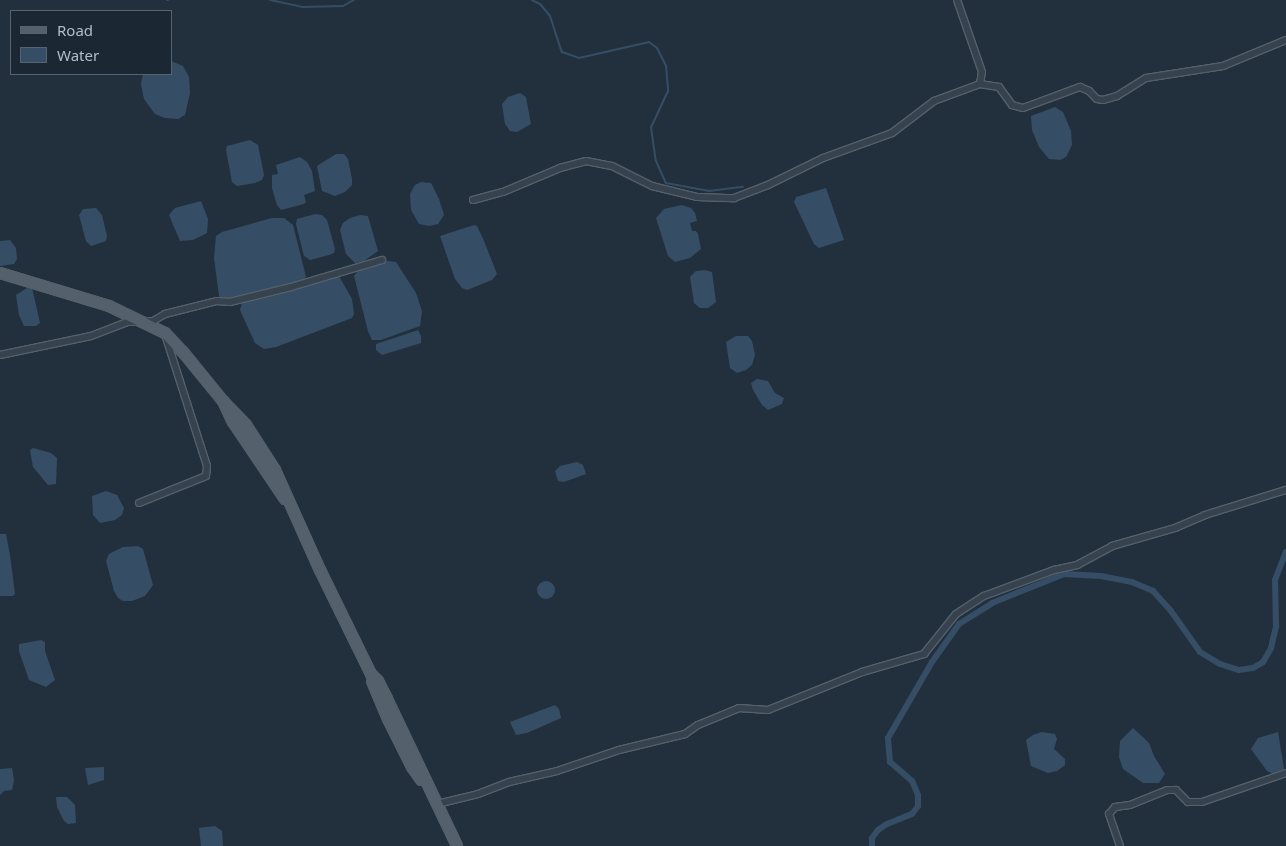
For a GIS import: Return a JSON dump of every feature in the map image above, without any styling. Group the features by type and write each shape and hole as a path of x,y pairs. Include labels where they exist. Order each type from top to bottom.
{"main road":[{"path":"0,274 109,306 142,320 164,334 184,352 223,401 231,407 259,444 282,482 291,508 372,674 377,697 408,759 430,790 457,846"}],"street":[{"path":"958,0 982,72 980,84"},
{"path":"473,200 503,192 560,168 586,161 612,166 652,186 697,197 734,198 768,185 823,158 892,133 934,102 980,84 999,87 1012,105 1023,108 1080,87 1089,91 1098,99 1103,100 1118,96 1146,78 1222,66 1286,40"},
{"path":"0,355 91,336 128,322 153,321 166,314 217,300 230,302 291,287 382,260"},
{"path":"139,503 206,476 207,466 164,334"},
{"path":"437,804 478,794 509,782 557,771 619,750 685,734 698,726 739,708 768,710 862,672 924,654 956,614 984,596 1054,570 1077,565 1112,546 1174,528 1206,515 1286,490"},
{"path":"1120,846 1109,814 1115,808 1130,805 1167,790 1176,790 1188,802 1202,802 1286,773"}],"water":[{"path":"172,61 183,66 189,77 190,93 185,115 178,119 165,118 155,114 144,99 141,84 143,75 172,75"},
{"path":"520,93 526,97 531,124 517,132 510,131 505,124 502,104 508,97"},
{"path":"1055,107 1063,112 1071,131 1072,145 1066,157 1060,160 1049,159 1039,147 1032,130 1031,116"},
{"path":"250,140 258,145 264,175 262,180 255,183 237,186 232,182 226,150 227,146"},
{"path":"336,154 344,154 348,159 352,185 345,192 335,196 322,191 317,166"},
{"path":"300,157 307,162 312,171 315,191 304,195 306,202 304,204 281,210 277,205 272,188 272,175 278,174 276,165"},
{"path":"421,182 431,183 439,199 444,215 438,224 429,226 419,224 411,210 410,194 415,185"},
{"path":"826,188 844,240 819,248 814,244 794,202 796,197"},
{"path":"201,201 208,219 207,233 193,240 180,241 169,215 175,208"},
{"path":"682,205 691,208 695,213 697,221 690,223 692,231 696,231 698,234 701,249 690,258 675,262 668,256 656,218 664,209"},
{"path":"96,208 102,215 107,236 106,241 91,246 86,241 79,215 83,209"},
{"path":"315,214 322,215 327,220 335,249 334,253 310,260 304,256 296,224 297,219"},
{"path":"360,215 368,216 378,251 364,261 355,263 346,254 340,230 343,223 350,218"},
{"path":"272,218 284,218 293,225 306,277 301,283 226,300 222,299 219,296 214,258 216,236 222,232"},
{"path":"474,225 477,226 497,274 492,280 467,290 462,288 455,279 440,236"},
{"path":"10,240 16,248 17,259 14,264 0,266 0,241"},
{"path":"388,261 396,262 416,293 422,311 420,326 381,340 372,340 354,276 358,271"},
{"path":"705,270 712,272 716,302 708,308 700,308 694,303 690,277 696,271"},
{"path":"339,276 352,299 354,314 352,318 276,347 264,349 255,343 240,310 242,303"},
{"path":"27,288 32,289 33,292 40,323 36,326 24,326 19,315 16,295"},
{"path":"418,330 421,336 421,343 382,355 376,350 376,344"},
{"path":"736,336 748,336 752,341 755,355 752,365 746,370 737,373 730,368 726,342"},
{"path":"757,379 768,381 775,393 784,398 782,404 768,410 762,405 751,383"},
{"path":"33,448 51,453 57,458 56,484 48,485 33,467 30,450"},
{"path":"577,462 583,465 586,474 564,482 558,481 555,471 560,466"},
{"path":"106,491 117,495 124,508 122,515 115,520 100,523 93,515 92,496"},
{"path":"0,534 6,534 15,594 13,596 0,596"},
{"path":"138,546 143,549 153,585 145,596 132,601 123,601 118,598 114,591 106,561 109,554 123,547"},
{"path":"546,581 552,584 555,590 552,596 546,599 540,596 537,590 540,584"},
{"path":"41,640 45,642 45,651 55,680 46,687 29,680 19,651 19,644"},
{"path":"555,705 559,709 561,718 527,733 516,735 510,722"},
{"path":"1133,728 1149,743 1154,756 1165,774 1159,783 1143,783 1123,769 1119,757 1120,741"},
{"path":"1042,732 1055,734 1057,739 1054,749 1065,759 1065,765 1057,771 1048,773 1031,766 1026,740"},
{"path":"1278,732 1284,769 1273,774 1267,771 1251,749 1258,738"},
{"path":"104,767 104,780 88,785 85,768"},
{"path":"12,768 14,780 12,790 4,791 0,795 0,769"},
{"path":"56,797 67,797 75,805 76,823 68,824 64,821 57,807"},
{"path":"215,826 222,831 223,846 201,846 199,828"}],"waterway":[{"path":"270,0 302,7 343,6 354,0"},
{"path":"532,0 540,4 550,16 562,52 579,58 649,42 657,48 666,66 668,91 651,127 656,161 666,183 709,191 743,187"},
{"path":"872,846 872,838 878,830 887,824 912,814 918,806 918,795 912,781 890,762 888,738 932,662 959,624 992,603 1064,574 1101,576 1132,582 1153,591 1171,611 1200,652 1220,664 1239,670 1253,668 1263,662 1271,648 1276,626 1275,580 1286,552"}]}
